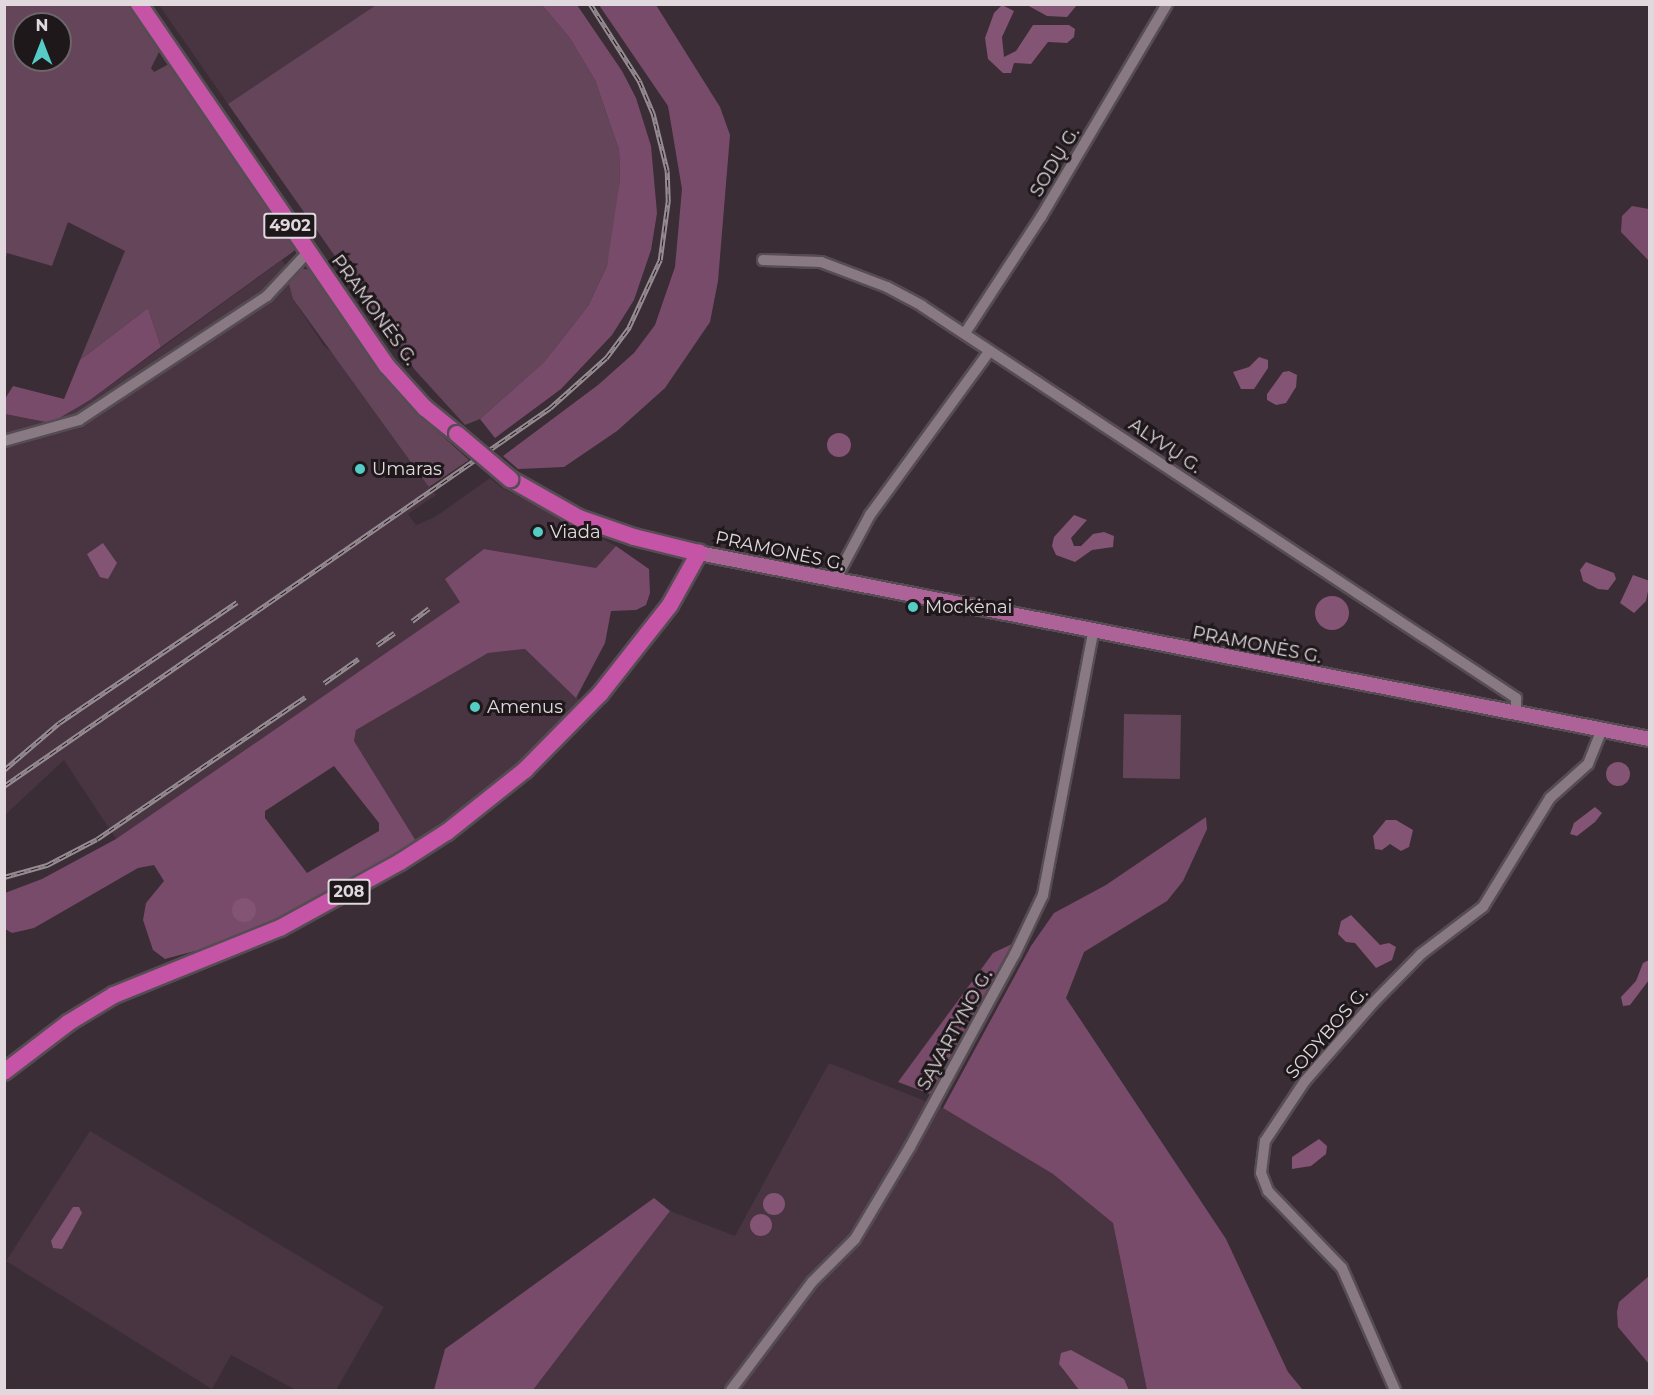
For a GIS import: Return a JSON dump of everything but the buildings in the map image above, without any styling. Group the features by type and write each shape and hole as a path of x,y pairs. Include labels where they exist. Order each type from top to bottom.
{"highway":[{"name":"PRAMONĖS G.","path":"139,4 387,366 425,408 510,479 579,518 699,554"},
{"name":"208","path":"4,1072 92,1008 136,984 246,943 320,908 447,832 525,770 600,694 670,605 699,554"}],"main road":[{"name":"PRAMONĖS G.","path":"699,554 1093,633 1650,739"}],"street":[{"name":"SODŲ G.","path":"964,333 1041,217 1167,4"},
{"path":"4,441 79,420 267,296 308,252"},
{"name":"ALYVŲ G.","path":"763,260 798,259 853,274 904,297 964,333 989,352 1516,698 1516,714"},
{"path":"834,582 870,515 989,352"},
{"name":"SĄVARTYNO G.","path":"731,1390 812,1282 855,1239 910,1147 1015,954 1042,895 1093,633"},
{"name":"SODYBOS G.","path":"1395,1390 1342,1268 1268,1191 1261,1173 1265,1141 1305,1081 1373,1003 1421,954 1483,907 1550,798 1588,764 1602,730"}],"shaded area":[{"path":"5,4 129,5 160,50 151,68 154,72 169,64 294,242 294,251 161,347 148,308 80,360 125,251 68,222 52,266 7,253 5,261"},
{"path":"159,5 376,5 228,104"},
{"path":"376,5 542,5 569,37 595,80 619,150 620,180 614,234 607,266 588,306 544,362 480,419 465,425 415,370 228,104"},
{"path":"542,5 577,5 622,71 636,98 651,146 657,213 651,250 634,300 612,335 561,389 495,438 480,419 544,362 588,306 607,266 620,180 619,150 595,80 569,37"},
{"path":"599,5 656,5 720,107 730,135 718,281 710,322 665,388 617,431 564,467 518,469 503,456 598,385 634,353 655,325 675,267 682,189 668,106"},
{"path":"1002,5 1014,11 1002,37 1004,57 1016,51 1033,25 1069,25 1075,29 1074,37 1067,43 1048,42 1031,64 1014,63 1011,73 1003,73 988,59 985,38 994,13"},
{"path":"1027,5 1077,5 1067,17 1047,16"},
{"path":"1632,206 1649,209 1649,261 1621,232 1622,216"},
{"path":"282,260 291,274 293,299 324,346 335,355 436,495 408,514 416,525 435,517 490,478 502,488 616,546 596,568 484,549 461,602 116,839 64,760 5,815 5,414 51,423 90,400"},
{"path":"299,268 310,270 409,406 469,460 429,487 293,299 289,284 291,274"},
{"path":"148,308 161,347 90,400 51,423 5,414 5,399 13,386 64,399 80,360"},
{"path":"1259,357 1268,360 1268,368 1254,389 1241,389 1233,372 1249,367"},
{"path":"1289,371 1297,375 1296,387 1286,403 1276,405 1267,400 1267,394 1283,372"},
{"path":"834,433 844,433 851,440 851,450 844,457 834,457 827,450 827,440"},
{"path":"1074,515 1087,520 1071,538 1074,546 1081,546 1093,534 1104,532 1114,536 1113,547 1092,550 1075,562 1056,555 1052,546 1054,537"},
{"path":"103,543 117,563 108,579 100,577 87,554"},
{"path":"616,546 649,569 650,593 646,605 636,610 611,611 605,643 576,698 525,649 488,653 356,730 354,741 416,841 299,911 232,941 165,959 153,950 143,920 146,903 164,881 154,865 138,868 34,928 12,933 5,929 5,893 42,879 116,839 460,602 445,579 484,549 596,568","holes":["334,766 379,823 379,831 307,873 265,818 265,811"]},
{"path":"1586,562 1614,573 1616,579 1608,590 1598,589 1583,581 1580,570"},
{"path":"1633,575 1650,581 1646,601 1634,613 1620,603"},
{"path":"1332,596 1344,601 1349,613 1344,625 1332,630 1320,625 1315,613 1320,601"},
{"path":"525,649 583,703 498,781 416,841 354,741 356,730 488,653"},
{"path":"1124,714 1181,715 1180,779 1123,778"},
{"path":"1618,762 1623,763 1629,769 1629,779 1623,785 1618,786 1613,785 1607,779 1606,774 1607,769 1613,763"},
{"path":"1595,807 1602,813 1595,822 1577,836 1570,834 1574,823"},
{"path":"1206,817 1207,829 1183,881 1167,901 1084,952 1066,998 1226,1239 1288,1372 1303,1390 1147,1390 1113,1223 1053,1174 943,1108 1031,946 1054,913 1106,885"},
{"path":"1386,820 1396,820 1413,830 1409,847 1401,851 1390,844 1382,850 1375,849 1373,836"},
{"path":"244,898 252,902 256,910 252,918 244,922 236,918 232,910 236,902"},
{"path":"1351,915 1380,945 1389,943 1396,947 1392,960 1376,968 1355,943 1346,942 1338,934 1341,921"},
{"path":"1012,944 930,1094 898,1082 993,953"},
{"path":"1649,960 1649,980 1630,1005 1623,1006 1621,997 1636,981 1643,963"},
{"path":"829,1063 943,1108 1053,1174 1113,1223 1147,1390 1129,1390 1127,1384 1062,1369 1079,1390 533,1390 670,1211 735,1236"},
{"path":"90,1131 384,1307 336,1390 296,1390 231,1355 212,1389 6,1261"},
{"path":"1319,1139 1327,1146 1326,1154 1311,1166 1292,1169 1292,1157"},
{"path":"774,1193 782,1196 785,1204 782,1212 774,1215 766,1212 763,1204 766,1196"},
{"path":"654,1198 670,1211 533,1390 434,1390 445,1349"},
{"path":"73,1207 79,1207 82,1213 62,1249 53,1248 51,1241"},
{"path":"761,1214 769,1217 772,1225 769,1233 761,1236 753,1233 750,1225 753,1217"},
{"path":"1649,1276 1649,1364 1618,1327 1617,1312 1619,1302"},
{"path":"1071,1350 1124,1379 1129,1390 1079,1390 1059,1364 1061,1353"}],"railway":[{"path":"4,786 550,408 606,358 629,327 660,260 668,201 667,171 653,114 639,81 590,4"},
{"path":"4,770 59,723 237,602"},
{"path":"412,621 429,608"},
{"path":"377,645 394,633"},
{"path":"324,683 358,659"},
{"path":"4,877 47,865 97,839 305,697"}],"place":[{"name":"Umaras","path":"360,469"},
{"name":"Viada","path":"538,532"},
{"name":"Mockėnai","path":"913,607"},
{"name":"Amenus","path":"475,707"}]}
